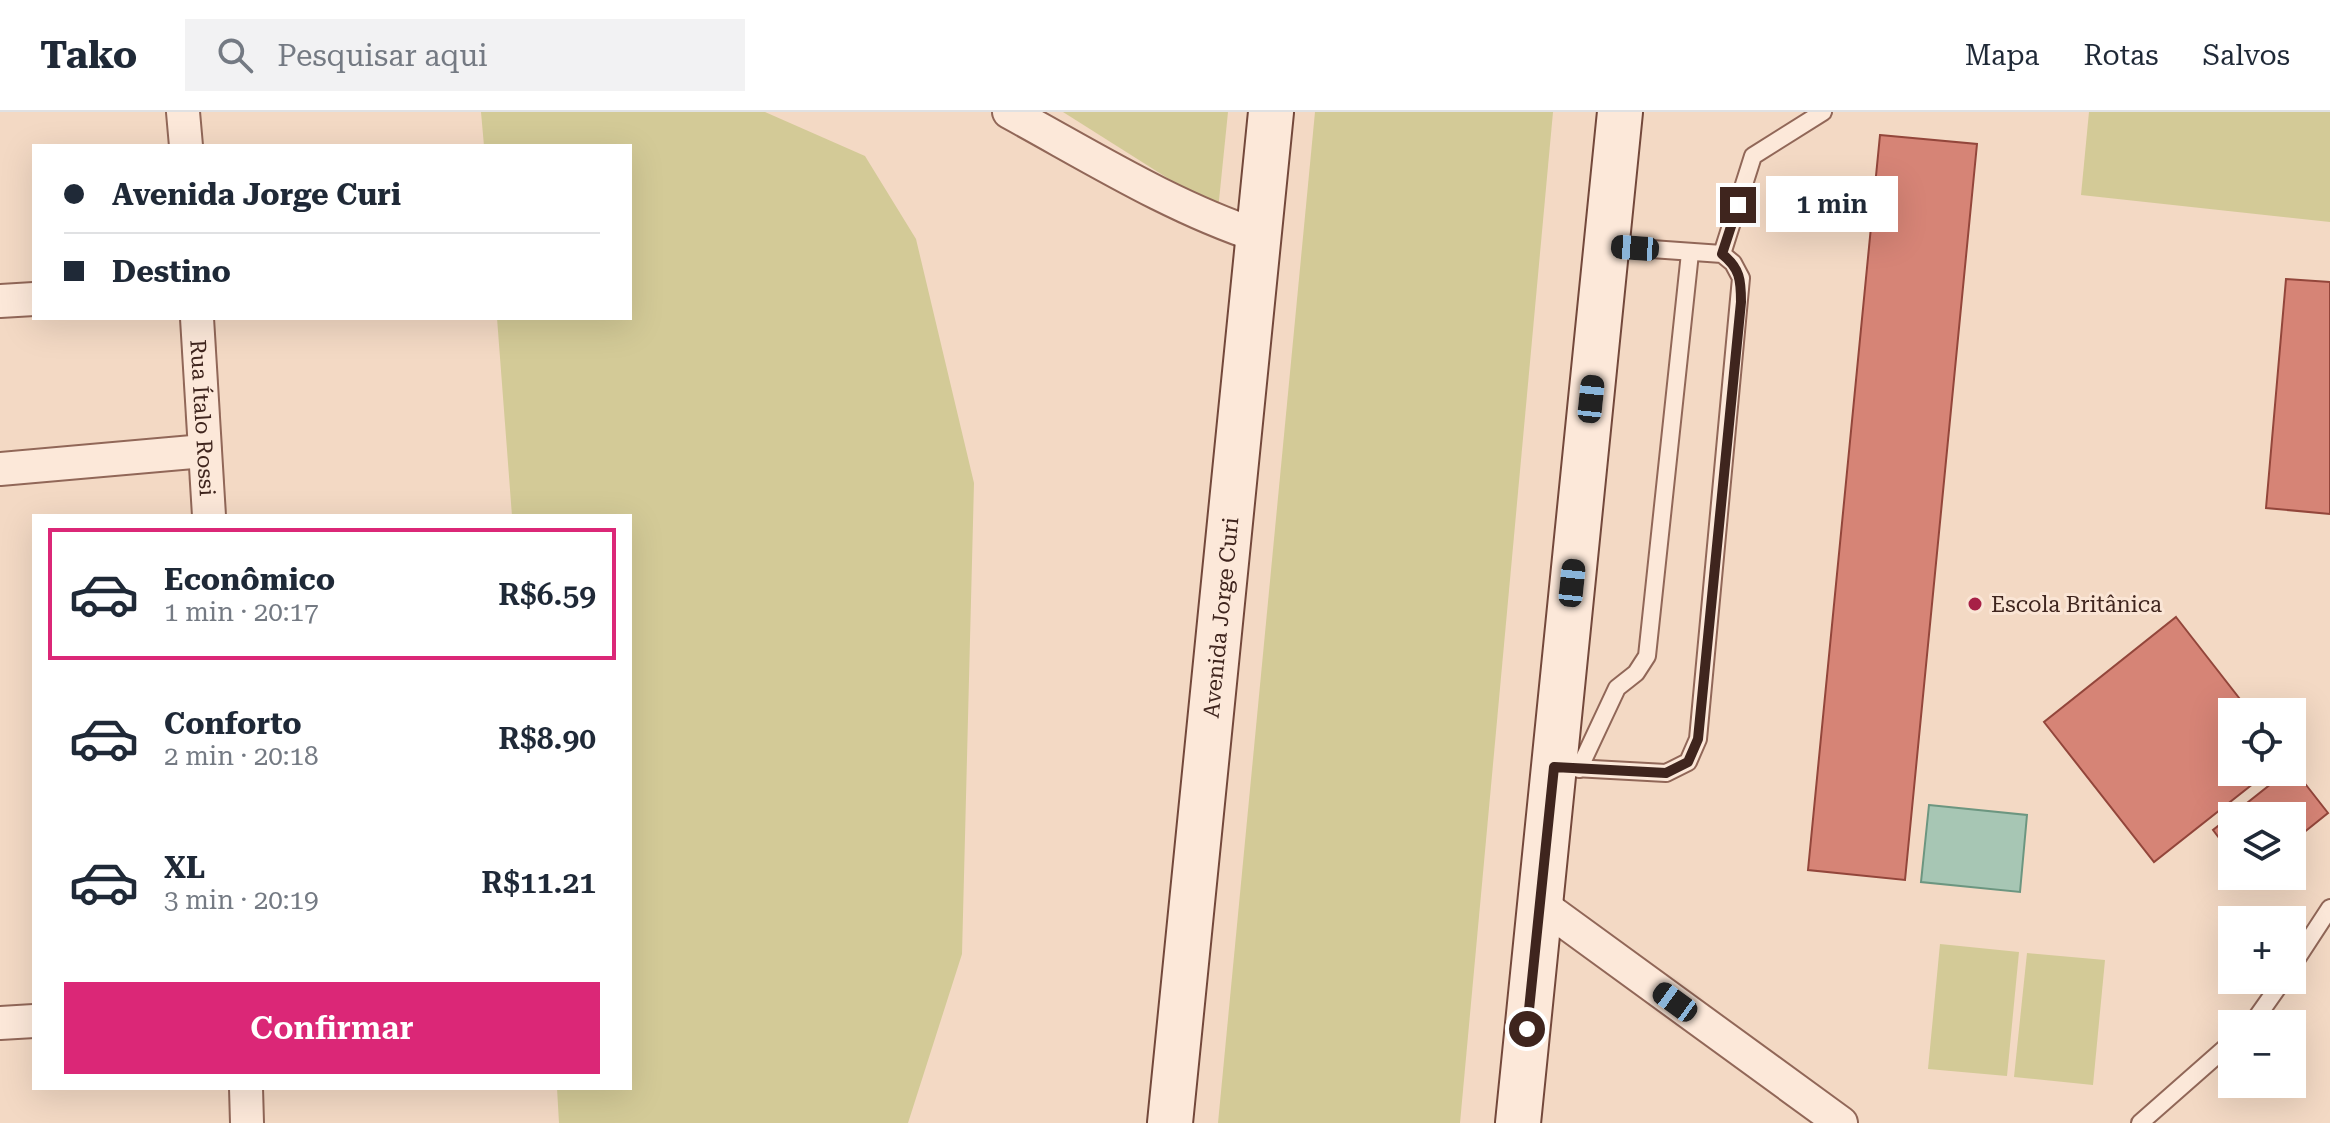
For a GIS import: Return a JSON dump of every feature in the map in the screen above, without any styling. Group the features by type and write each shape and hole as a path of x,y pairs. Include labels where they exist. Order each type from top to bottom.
{"street":[{"path":"183,112 186,144"},
{"path":"1009,112 1151,190 1259,236"},
{"name":"Avenida Jorge Curi","path":"1170,1123 1271,112"},
{"path":"1518,1123 1539,903 1566,768 1606,246 1620,112"},
{"path":"0,301 32,299"},
{"name":"Rua Ítalo Rossi","path":"197,320 209,514"},
{"path":"0,469 204,451"},
{"path":"1539,903 1841,1123"},
{"path":"0,1023 32,1021"},
{"path":"246,1090 247,1123"}],"lane":[{"path":"1722,254 1753,156 1823,112"},
{"path":"1606,246 1722,254 1733,263 1741,278 1741,302 1698,739 1688,762 1666,773 1566,768 1617,688 1636,673 1647,656 1690,253"},
{"path":"2306,945 2330,908"},
{"path":"2140,1123 2218,1054"}],"shaded area":[{"path":"481,112 765,112 865,156 916,239 974,483 962,954 908,1123 559,1123 557,1090 632,1090 632,514 512,514 497,320 632,320 632,144 484,144"},
{"path":"1063,112 1228,112 1218,210"},
{"path":"1315,112 1553,112 1460,1123 1218,1123"},
{"path":"2089,112 2330,112 2330,222 2081,195"},
{"path":"1929,805 2027,815 2020,892 1921,882"},
{"path":"1940,944 2019,952 2007,1076 1928,1069"},
{"path":"2027,953 2105,960 2093,1085 2014,1077"}],"building":[{"path":"1880,135 1977,144 1905,880 1808,870"},
{"path":"2286,279 2330,282 2330,514 2266,508"},
{"path":"2176,617 2239,698 2218,698 2218,786 2250,786 2230,802 2218,802 2218,811 2154,862 2044,722"},
{"path":"2306,785 2328,813 2306,831 2306,802 2248,802 2268,786"}],"place":[{"name":"Escola Britânica","path":"1975,604"}],"route":[{"path":"1527,1029 1554,767 1666,773 1688,762 1698,739 1741,302 1741,278 1733,263 1722,254 1738,205"}]}
